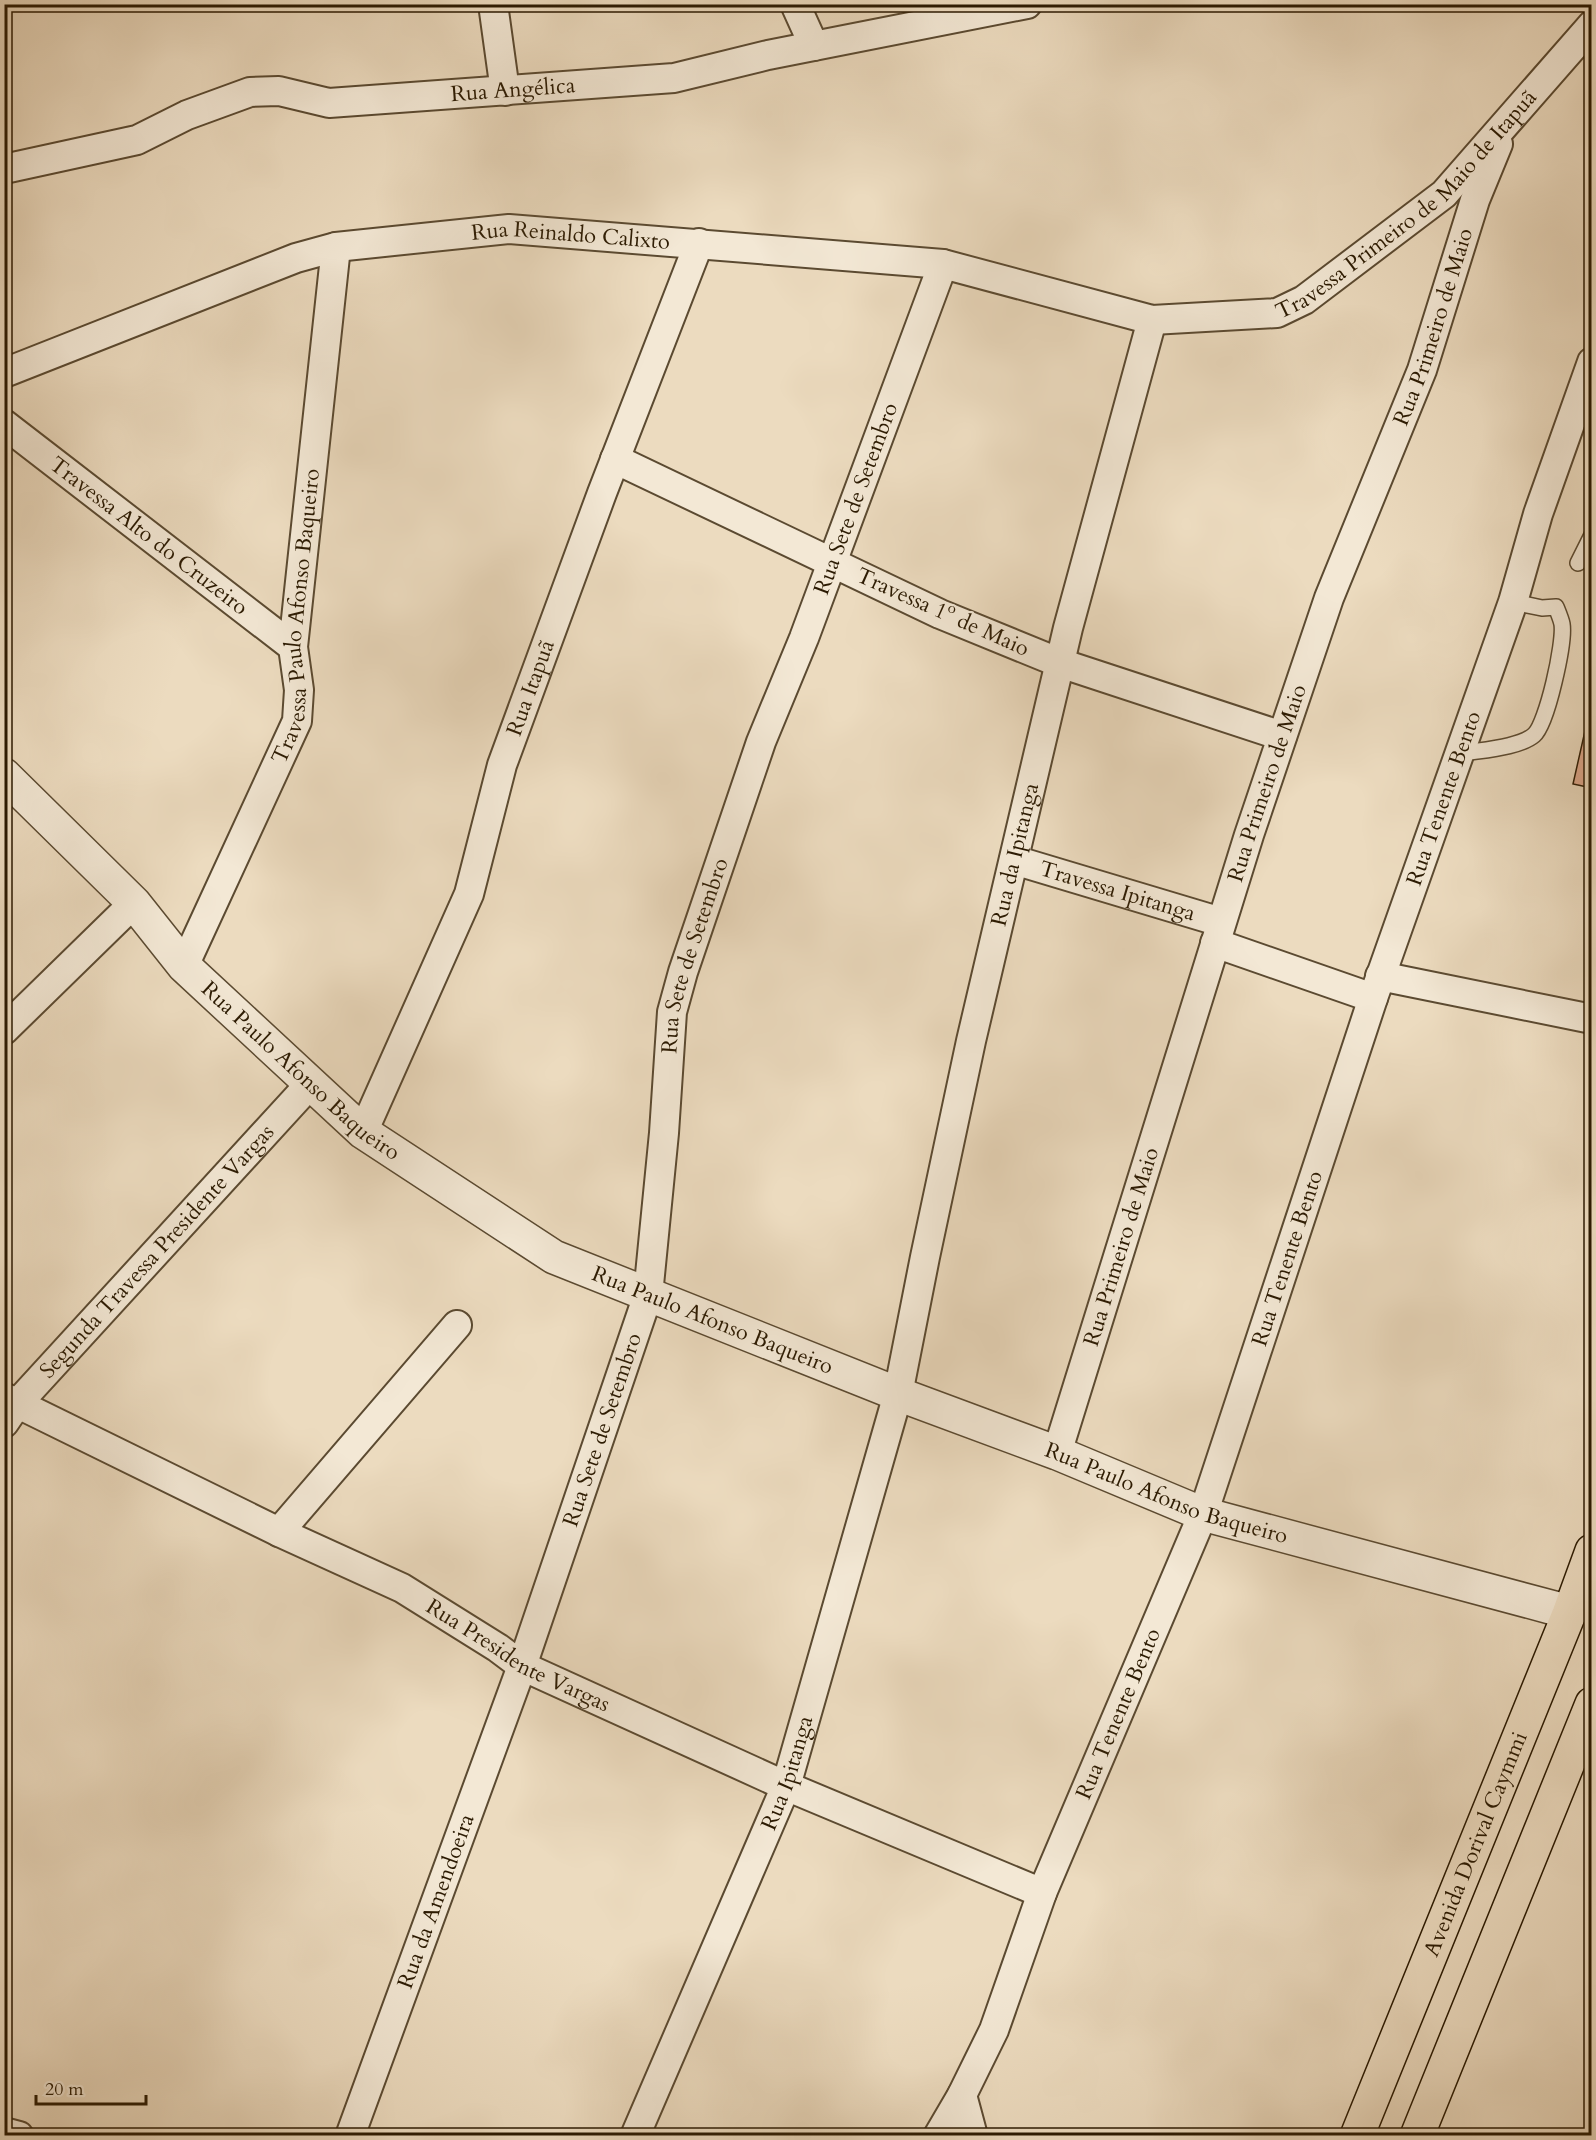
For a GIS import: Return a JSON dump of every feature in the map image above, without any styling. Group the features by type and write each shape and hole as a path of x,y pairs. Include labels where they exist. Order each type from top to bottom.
{"main road":[{"name":"Avenida Dorival Caymmi","path":"1357,2136 1569,1614 1592,1551"},
{"path":"1417,2136 1592,1704"}],"street":[{"path":"494,4 505,91"},
{"path":"795,4 813,46"},
{"name":"Rua Angélica","path":"4,169 137,140 187,115 250,92 279,91 329,103 674,78 813,46 1027,4"},
{"name":"Travessa Primeiro de Maio de Itapuã","path":"1152,320 1277,313 1304,300 1444,194 1592,25"},
{"name":"Rua Primeiro de Maio","path":"1057,1453 1218,933 1282,736 1329,598 1422,370 1475,200 1507,123"},
{"name":"Rua Reinaldo Calixto","path":"4,373 296,258 336,247 509,229 943,264 1152,320"},
{"name":"Rua Itapuã","path":"363,1132 469,894 502,765 615,459 699,243"},
{"name":"Travessa Paulo Afonso Baqueiro","path":"184,966 297,721 298,690 293,647 336,247"},
{"name":"Rua Sete de Setembro","path":"522,1666 648,1295 664,1133 672,1012 684,972 761,742 804,638 943,264"},
{"name":"Rua da Ipitanga","path":"898,1394 927,1245 1060,663 1152,320"},
{"name":"Rua Tenente Bento","path":"938,2136 962,2095 994,2030 1042,1893 1203,1514 1376,987 1513,603 1538,514 1592,362"},
{"name":"Travessa Alto do Cruzeiro","path":"4,424 293,647"},
{"name":"Travessa 1º de Maio","path":"615,459 940,614 1060,663 1282,736"},
{"name":"Rua Paulo Afonso Baqueiro","path":"4,775 134,903 184,966 363,1132 554,1257 898,1394 1057,1453 1203,1514 1554,1608 1569,1614"},
{"name":"Travessa Ipitanga","path":"1014,860 1376,987 1592,1018"},
{"path":"4,1030 134,903"},
{"name":"Segunda Travessa Presidente Vargas","path":"9,1408 310,1083"},
{"path":"279,1532 457,1325"},
{"name":"Rua Ipitanga","path":"634,2136 786,1786 898,1394"},
{"name":"Rua Presidente Vargas","path":"9,1408 402,1588 498,1648 522,1666 786,1786 1042,1893"},
{"name":"Rua da Amendoeira","path":"350,2136 522,1666"},
{"path":"962,2095 973,2136"},
{"path":"4,2132 19,2136"}],"lane":[{"path":"1578,563 1592,535"},
{"path":"1459,754 1521,742 1535,735 1543,723 1560,652 1562,624 1556,607 1542,608 1513,603"}],"building":[{"path":"1592,454 1592,481 1585,479"},
{"path":"1592,700 1592,788 1573,784"}]}
